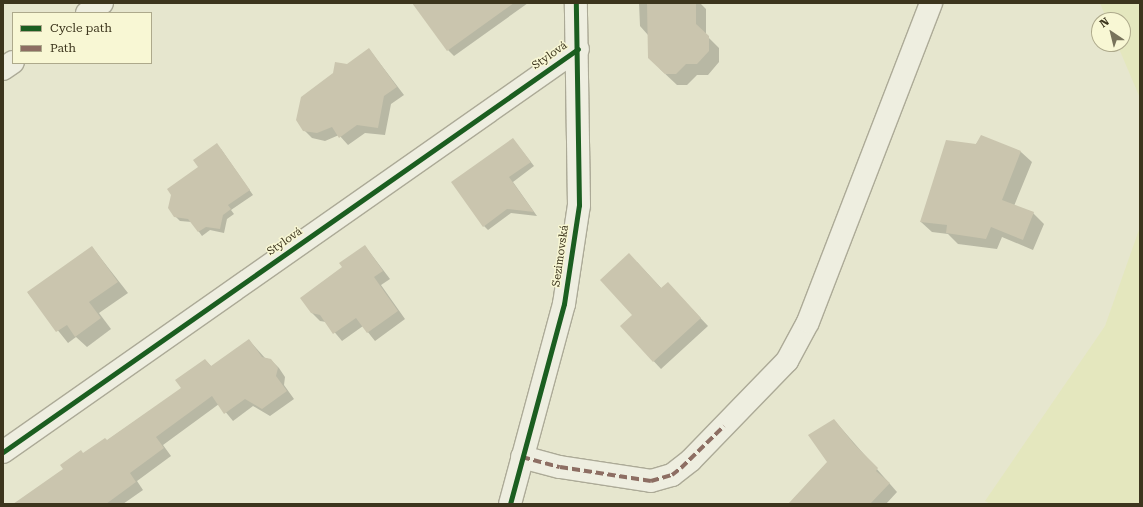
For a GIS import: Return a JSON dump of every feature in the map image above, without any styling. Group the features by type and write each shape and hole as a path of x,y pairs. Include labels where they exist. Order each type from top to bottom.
{"street":[{"path":"88,12 102,3"},
{"name":"Sezimovská","path":"510,504 564,304 578,205 578,48 576,3"},
{"path":"522,457 560,467 651,480 672,475 690,460 787,361 808,322 931,3"},
{"name":"Stylová","path":"3,452 578,48"},
{"path":"3,69 12,63"}],"green space":[{"path":"1100,3 1140,3 1140,98 1120,52 1131,52 1131,12 1104,12"},
{"path":"1140,227 1140,504 990,504 985,501 1105,326"}],"building":[{"path":"412,3 514,3 447,51"},
{"path":"647,3 696,3 696,24 709,36 709,51 697,64 686,64 676,74 665,74 648,58"},
{"path":"369,48 397,87 384,96 378,128 357,125 339,138 332,127 317,133 303,131 296,120 301,97 333,73 335,62 347,64"},
{"path":"981,135 1021,151 1002,200 1034,212 1023,240 991,227 986,239 946,233 947,225 920,222 946,140 976,144"},
{"path":"513,138 531,162 509,177 534,212 507,209 483,227 451,182"},
{"path":"217,143 250,190 228,205 231,209 223,215 220,229 206,227 198,232 188,219 174,217 168,208 171,195 167,189 198,167 193,160"},
{"path":"365,245 383,271 374,277 398,311 367,333 356,318 333,334 320,315 311,313 300,298 342,267 339,263"},
{"path":"92,246 118,282 89,302 101,318 75,337 67,325 56,332 27,292"},
{"path":"629,253 661,288 668,282 701,318 653,362 620,326 632,315 600,280"},
{"path":"249,339 262,357 271,359 278,368 276,376 287,391 262,409 245,399 224,414 212,396 156,437 164,448 130,473 136,482 106,504 13,504 63,469 60,465 81,450 83,453 105,438 107,440 181,388 175,380 205,359 211,366"},
{"path":"834,419 854,444 878,468 876,471 890,483 870,504 788,504 827,462 808,435"}],"marked path":[{"path":"522,457 560,467 651,481 672,475 724,426"}],"cycle path":[{"path":"510,504 564,304 579,205 576,3"},
{"path":"3,452 578,49"}]}
